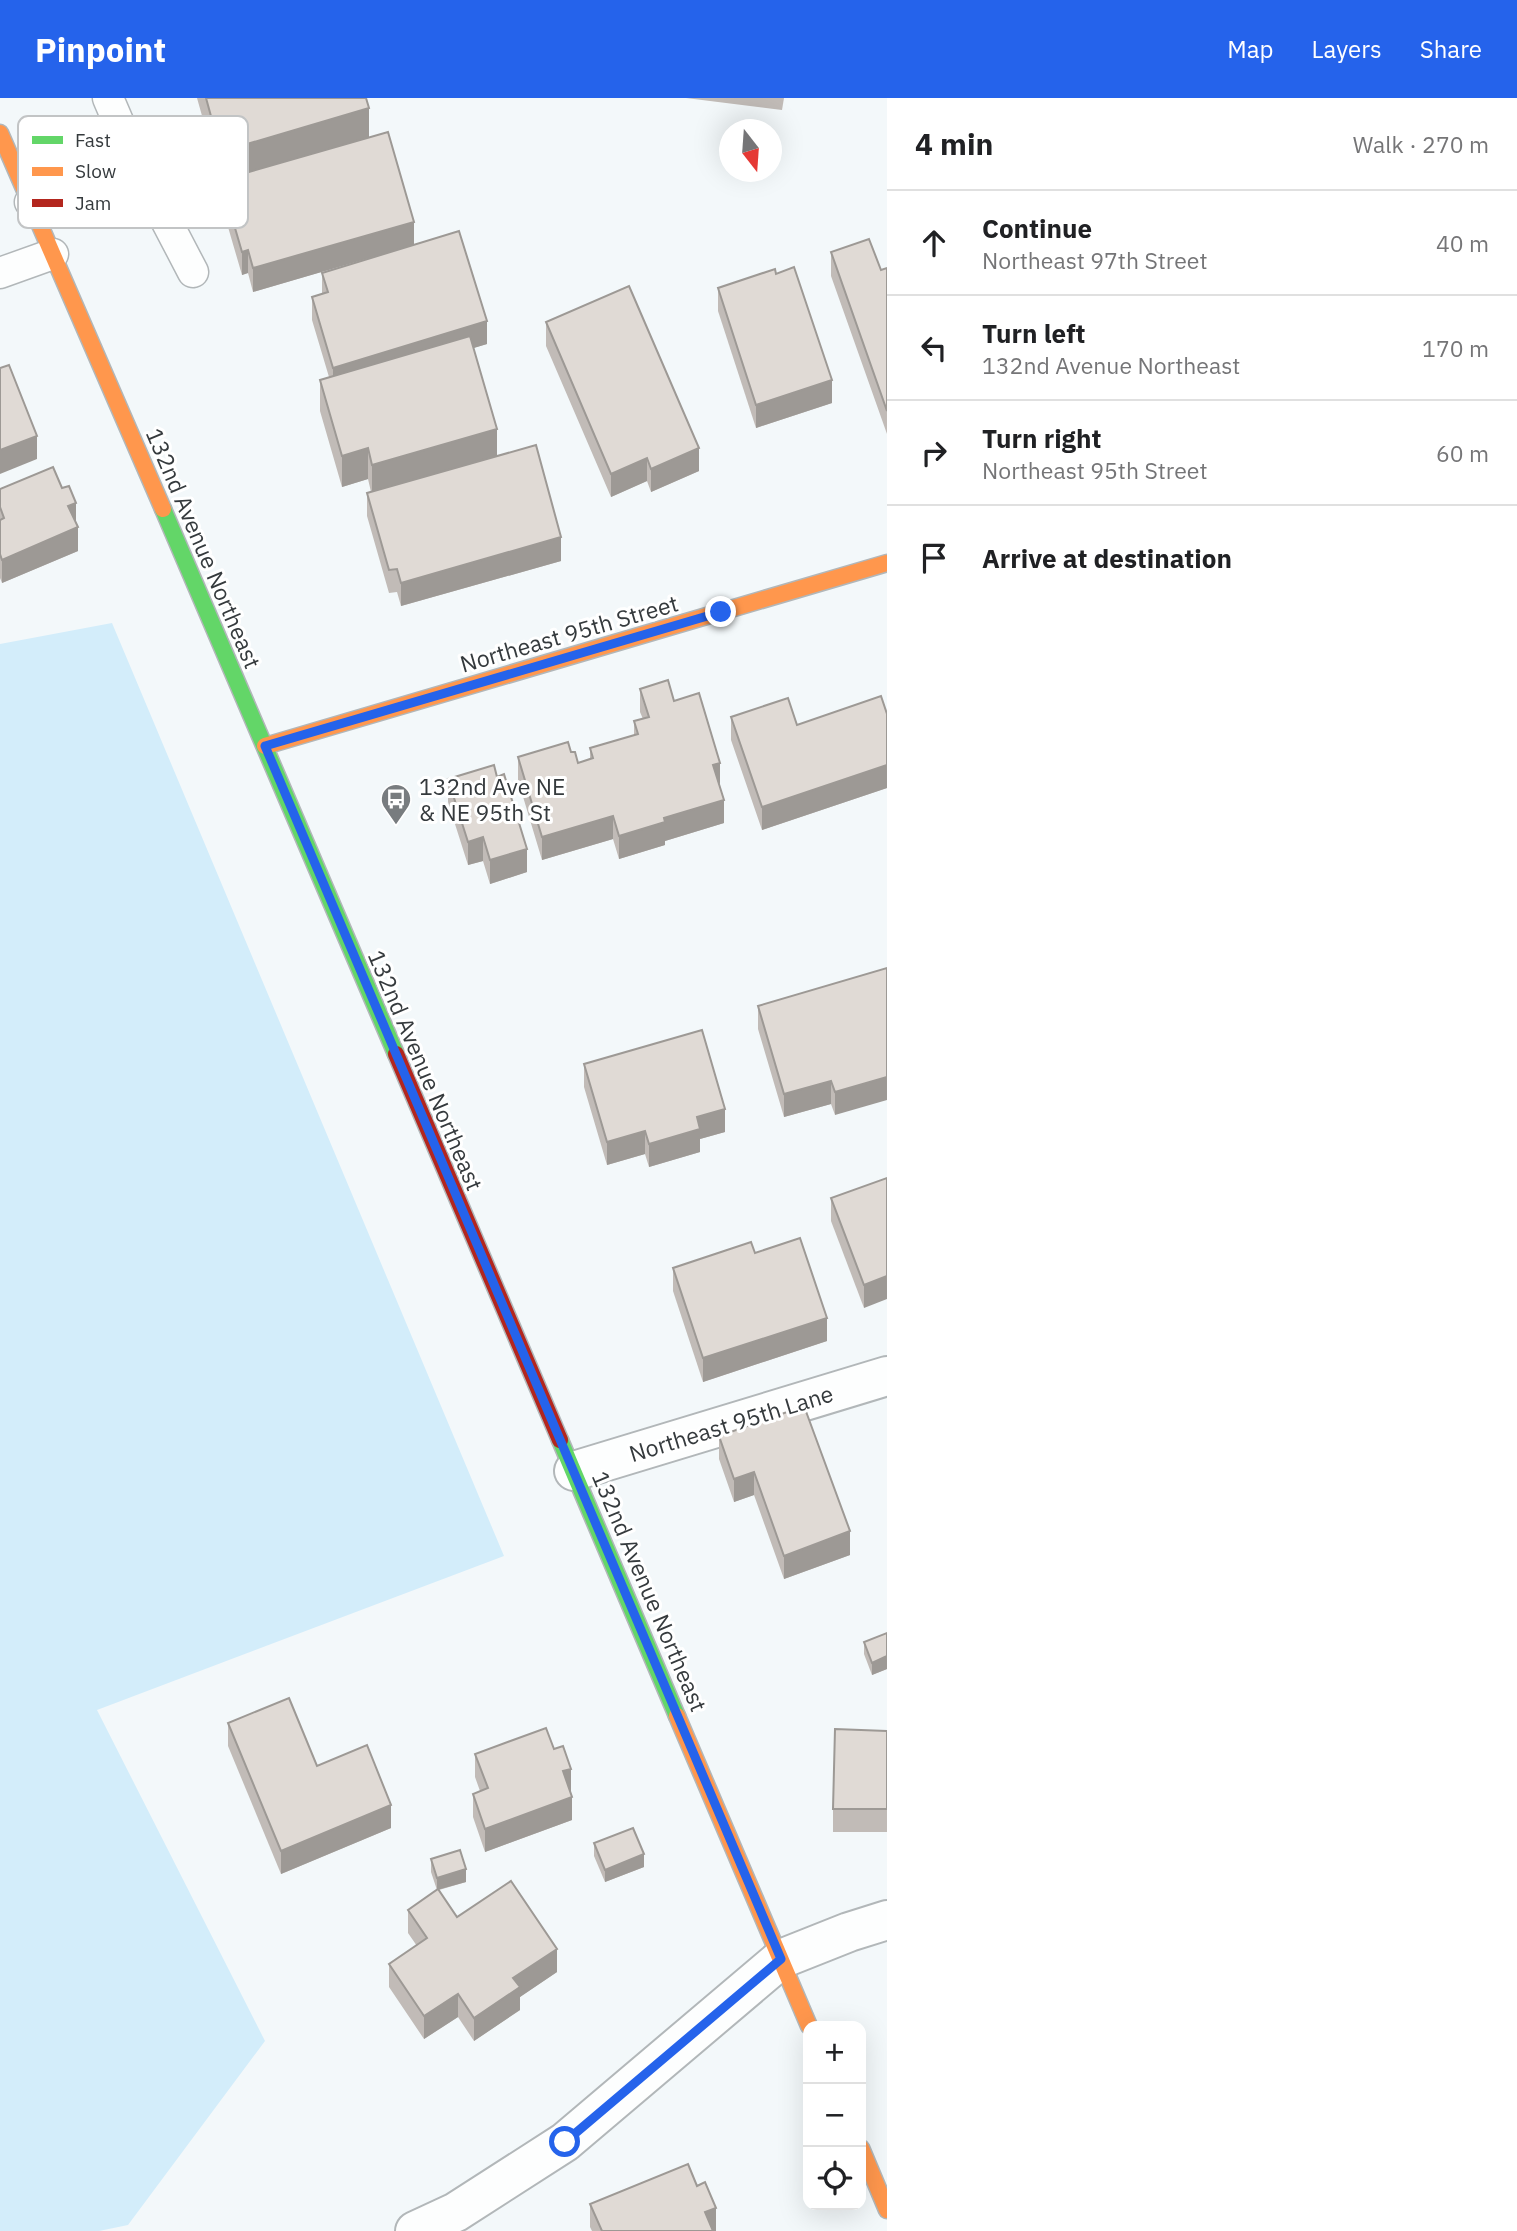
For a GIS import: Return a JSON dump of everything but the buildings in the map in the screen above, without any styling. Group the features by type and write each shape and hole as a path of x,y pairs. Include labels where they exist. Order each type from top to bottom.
{"street":[{"name":"132nd Avenue Northeast","path":"0,133 18,174"},
{"name":"132nd Avenue Northeast","path":"42,228 265,746 807,2021"},
{"name":"Northeast 95th Street","path":"265,746 887,563"},
{"name":"Northeast 95th Lane","path":"574,1471 887,1376"},
{"path":"415,2231 456,2212 565,2142 781,1959 887,1920"},
{"path":"866,2160 887,2210"}],"lane":[{"path":"108,98 116,116"},
{"path":"170,228 193,272"},
{"path":"0,274 53,254"}],"shaded area":[{"path":"112,623 504,1556 97,1710 265,2041 128,2225 99,2231 0,2231 0,644"}],"traffic: fast":[{"path":"163,509 396,1054"},
{"path":"560,1440 677,1716"}],"traffic: slow":[{"path":"0,133 18,175"},
{"path":"41,228 163,509"},
{"path":"265,746 887,563"},
{"path":"677,1716 807,2021"},
{"path":"866,2160 887,2210"}],"traffic: jam":[{"path":"396,1054 560,1440"}],"place":[{"name":"132nd Ave NE & NE 95th St","path":"396,826"}],"route":[{"path":"565,2142 781,1959 265,746 721,612"}]}
